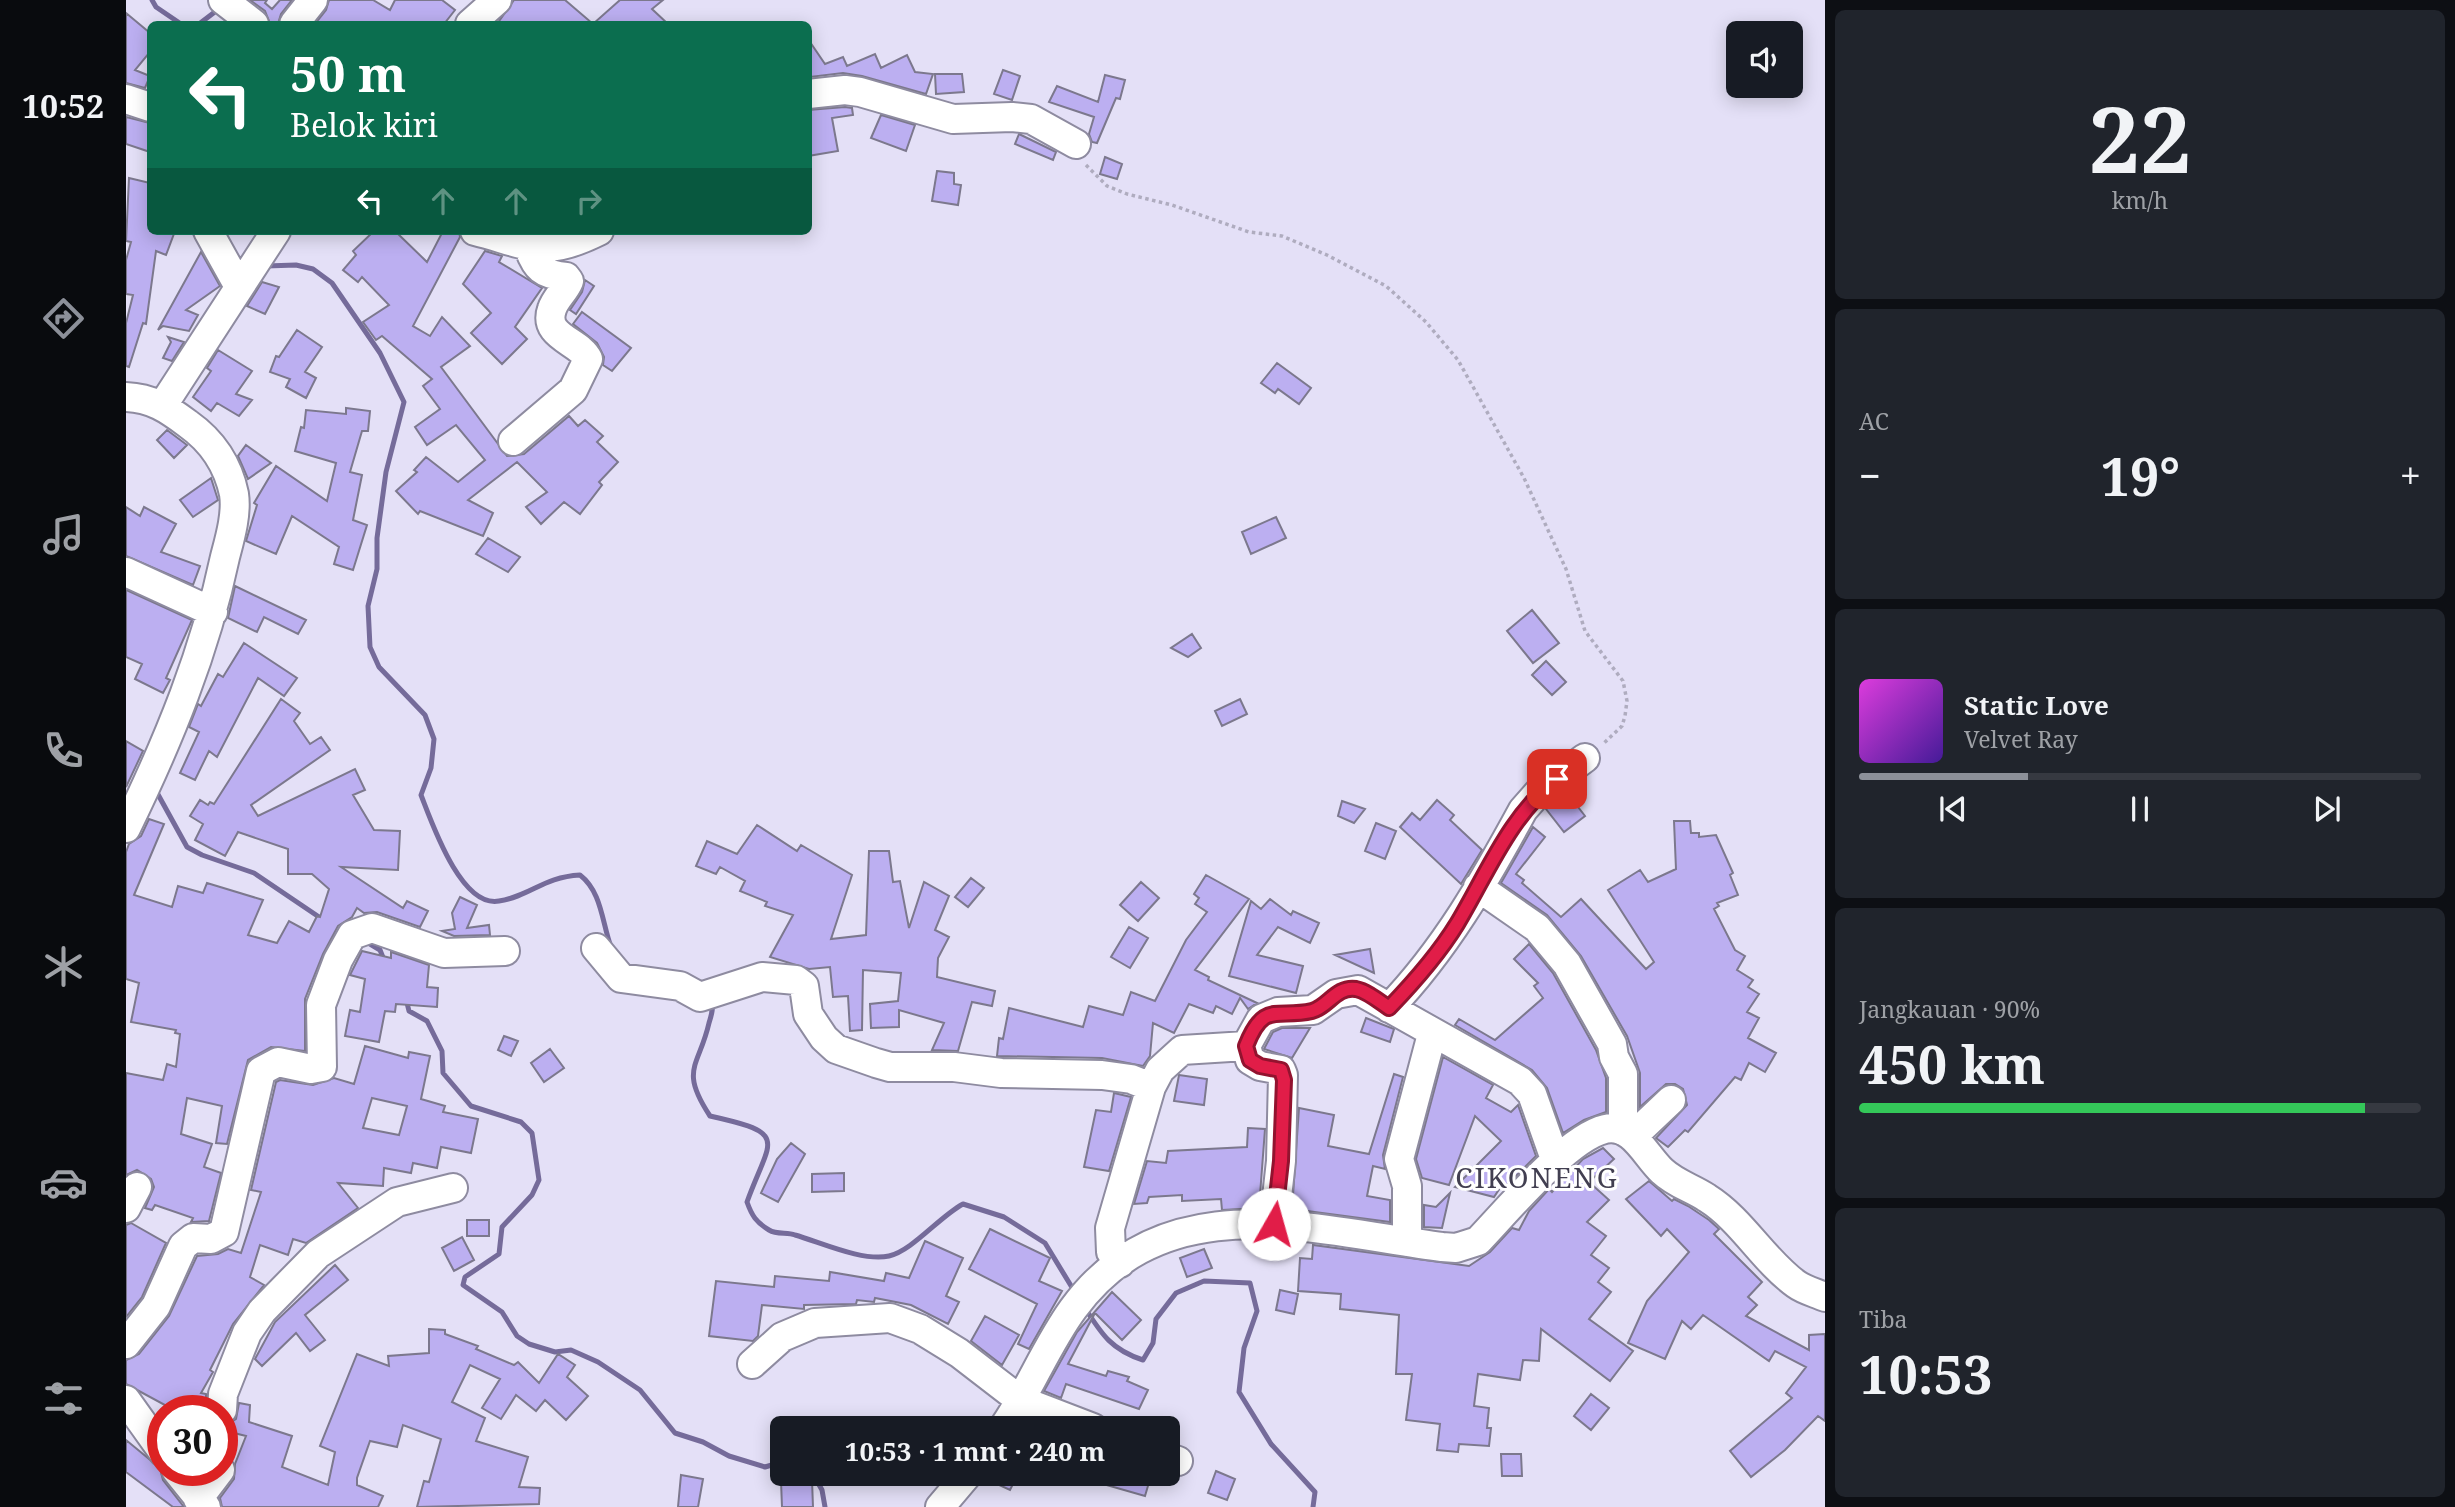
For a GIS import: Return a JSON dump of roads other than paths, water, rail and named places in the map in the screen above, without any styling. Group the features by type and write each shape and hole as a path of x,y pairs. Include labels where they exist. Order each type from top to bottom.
{"street":[{"path":"223,0 250,21"},
{"path":"296,21 313,0"},
{"path":"473,21 497,0"},
{"path":"812,94 845,90 860,92 953,119 1031,119 1076,144"},
{"path":"126,99 147,106"},
{"path":"210,235 238,285"},
{"path":"163,405 238,285 273,235"},
{"path":"489,235 528,246 552,249 575,243 590,235"},
{"path":"513,441 572,390 588,359 585,352 554,330 550,317 569,281 566,277 546,275 537,268 528,246"},
{"path":"126,397 163,405 212,444 234,496 230,533 213,612 192,676 153,772 126,828"},
{"path":"126,572 213,612"},
{"path":"1389,1008 1424,969 1456,926 1523,810 1538,793 1586,758"},
{"path":"1478,887 1537,928 1567,964 1612,1044 1614,1057 1623,1074 1628,1134"},
{"path":"126,1344 156,1306 183,1245 193,1238 211,1239 224,1232 261,1071 278,1062 311,1069 322,1067 321,1005 338,960 352,935 372,928 443,953 505,951"},
{"path":"596,948 621,978 680,986 700,997 762,977 796,980 804,986 808,1014 824,1038 836,1049 890,1067 954,1066 1001,1073 1102,1075 1131,1079 1151,1087"},
{"path":"1274,1224 1281,1161 1283,1075 1281,1070 1260,1066 1250,1060 1246,1046 1261,1019 1278,1012 1313,1010 1345,990 1358,989 1432,1034 1491,1062 1520,1081 1532,1094 1556,1162"},
{"path":"1407,1242 1408,1186 1399,1159 1432,1034"},
{"path":"1120,1263 1111,1252 1110,1228 1151,1087 1160,1070 1182,1050 1246,1046"},
{"path":"1628,1134 1671,1100"},
{"path":"1010,1416 1073,1309 1120,1263 1156,1243 1203,1226 1237,1222 1274,1224 1456,1248 1478,1241 1556,1162 1591,1134 1613,1128 1628,1134 1661,1170 1679,1185 1707,1198 1733,1219 1796,1284 1825,1297"},
{"path":"223,1395 247,1333 262,1311 318,1254 397,1202 453,1188"},
{"path":"752,1364 782,1337 815,1323 890,1318 920,1329 959,1353 1020,1400 1062,1416"},
{"path":"126,1400 147,1430"},
{"path":"188,1486 199,1500"},
{"path":"940,1507 958,1486"}],"waterway":[{"path":"152,0 156,7 177,21"},
{"path":"203,21 220,8"},
{"path":"266,266 296,265 313,269 332,283 380,353 404,402 386,472 377,538 377,569 368,606 370,647 379,667 425,715 434,739 431,768 421,795 440,843 461,878 472,891 485,900 510,899 556,879 580,875 597,899 611,947"},
{"path":"155,789 187,847 254,873 322,919"},
{"path":"365,941 380,950 384,960"},
{"path":"406,999 409,1011 427,1021 442,1051 443,1073 471,1106 521,1122 532,1133 539,1180 532,1195 502,1227 499,1254 465,1277 463,1285 502,1312 517,1336 529,1344 555,1352 571,1350 598,1362 640,1390 675,1433 703,1442 729,1456 765,1467 770,1466"},
{"path":"711,1002 711,1015 694,1068 695,1088 710,1116 753,1128 763,1134 768,1142 747,1202 761,1224 775,1232 792,1234 854,1254 879,1257 889,1256 907,1248 963,1204 1004,1217 1045,1243 1076,1294"},
{"path":"1085,1308 1109,1340 1123,1351 1143,1360 1153,1343 1156,1319 1176,1293 1204,1281 1250,1283 1257,1311 1244,1348 1239,1392 1271,1444 1315,1492 1313,1507"},
{"path":"820,1486 825,1507"}],"district":[{"name":"CIKONENG","path":"1537,1177"}]}
